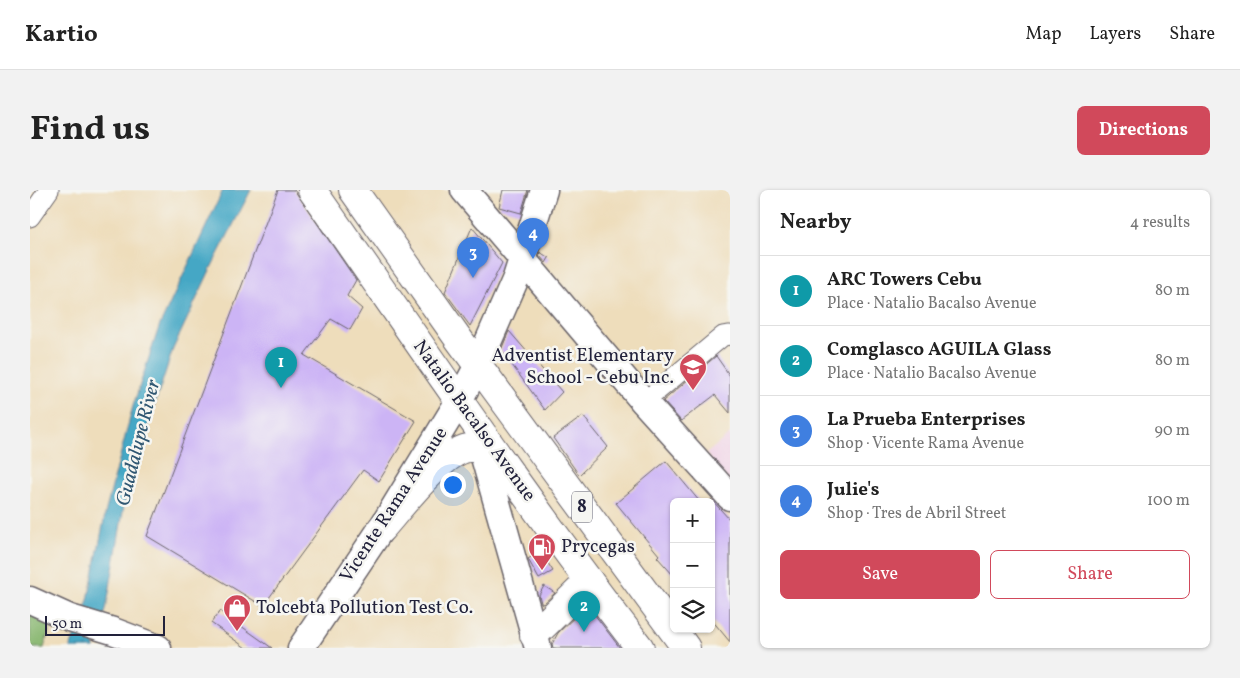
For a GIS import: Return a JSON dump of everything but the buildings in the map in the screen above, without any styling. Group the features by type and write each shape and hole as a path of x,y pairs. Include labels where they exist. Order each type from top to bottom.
{"main road":[{"name":"Natalio Bacalso Avenue","path":"312,190 459,401 491,454 640,648"},
{"name":"Natalio Bacalso Avenue","path":"353,190 478,365 686,648"},
{"path":"352,249 379,227"},
{"path":"381,529 444,461 468,448 491,454"},
{"path":"536,642 590,581"}],"street":[{"path":"30,217 49,190"},
{"path":"464,190 644,402 730,497"},
{"name":"Vicente Rama Avenue","path":"301,648 381,529 459,401 478,365 523,258 544,190"},
{"path":"644,402 723,336 730,335"},
{"path":"491,454 536,642"},
{"path":"30,600 70,618 113,631 158,648"}],"shaded area":[{"path":"730,434 730,482 706,454"}],"green space":[{"path":"30,613 51,623 44,648 30,648"}],"water":[{"name":"Guadalupe River","path":"223,190 251,190 211,268 173,349 127,489 106,610 94,648 70,648 88,600 106,510 133,406 159,327"}],"place":[{"name":"Julie's","path":"533,259"},
{"name":"La Prueba Enterprises","path":"473,278"},
{"name":"ARC Towers Cebu","path":"281,388"},
{"name":"Adventist Elementary School - Cebu Inc.","path":"693,391"},
{"name":"Prycegas","path":"542,571"},
{"name":"Tolcebta Pollution Test Co.","path":"237,632"},
{"name":"Comglasco AGUILA Glass","path":"584,632"}]}
